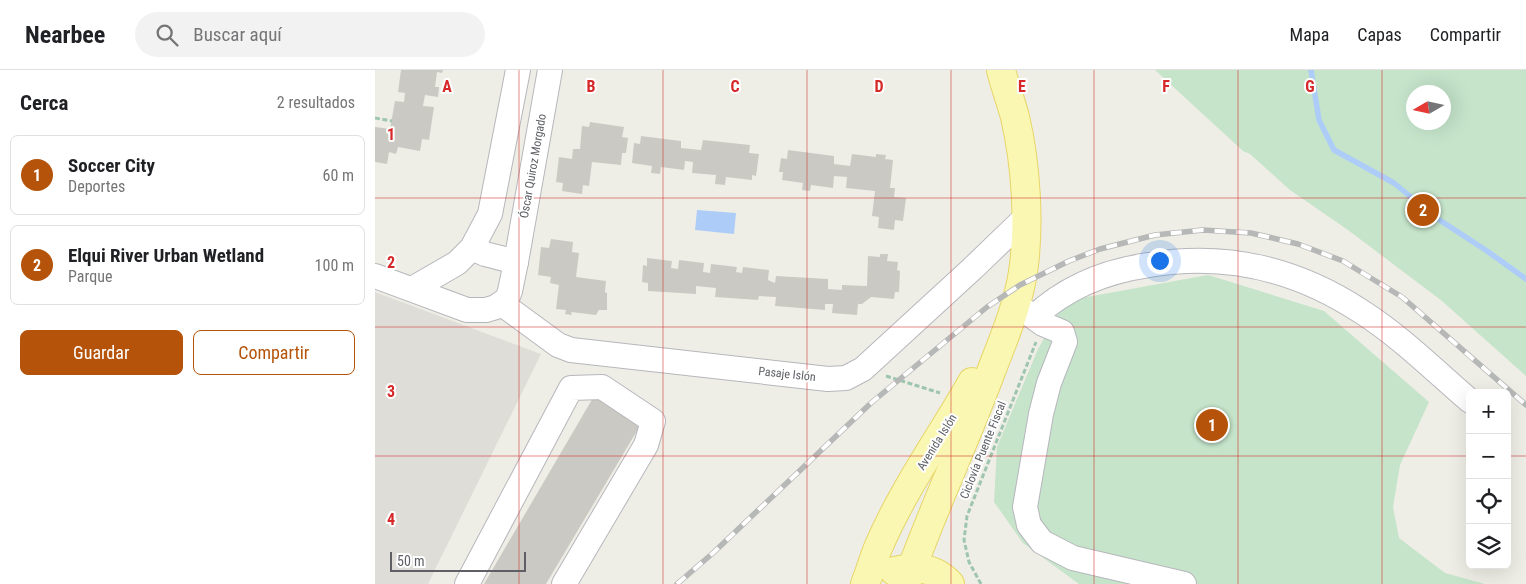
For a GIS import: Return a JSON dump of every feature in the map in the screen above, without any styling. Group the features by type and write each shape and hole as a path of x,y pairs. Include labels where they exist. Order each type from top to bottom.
{"main road":[{"name":"Avenida Islón","path":"909,576 980,403 1031,315 1023,273 1026,218 1025,184 1015,118 1002,75"},
{"name":"Avenida Islón","path":"866,584 879,548 920,468 962,400 1031,315"},
{"path":"866,584 891,572 909,576 919,568 934,572 950,584"}],"street":[{"path":"412,289 457,263 472,248 490,214 518,70"},
{"name":"Óscar Quiroz Morgado","path":"502,304 507,299 510,291 516,262 550,70"},
{"name":"Pasaje Islón","path":"502,304 558,346 571,350 828,379 846,378 863,369 1026,218"},
{"path":"472,248 485,254 516,262"},
{"path":"1184,584 1073,558 1042,542 1029,525 1025,507 1041,414 1049,383 1065,342 1062,332 1031,315 1056,298 1088,281 1138,266 1185,261 1231,262 1254,266 1299,278 1363,312 1466,398"},
{"path":"375,276 467,310 486,310 502,304"},
{"path":"467,584 571,388 603,386 653,420 647,445 564,584"}],"path":[{"path":"375,118 392,121"},
{"name":"Ciclovía Puente Fiscal","path":"981,584 969,562 963,535 968,510 1031,315"},
{"path":"863,369 962,400"}],"shaded area":[{"path":"375,292 541,354 428,584 375,584"}],"green space":[{"path":"1155,70 1526,70 1526,376 1442,301 1348,230 1290,190 1250,154 1243,151"},
{"path":"1208,275 1324,311 1429,402 1400,465 1393,507 1399,538 1445,573 1485,584 1079,584 1023,543 994,502 997,447 1038,349 1065,301"}],"water":[{"path":"697,210 736,213 734,234 695,230"}],"building":[{"path":"401,70 443,70 442,73 437,72 435,87 439,87 438,97 425,95 423,106 434,107 429,140 422,139 420,151 398,147 396,154 389,152 387,164 375,162 375,127 390,129 395,101 404,102 405,93 398,92"},
{"path":"590,122 624,127 622,137 628,138 626,153 622,153 621,165 592,162 589,186 583,185 582,194 562,191 563,183 556,182 559,157 572,159 573,149 580,149 582,126 589,127"},
{"path":"641,136 681,141 681,148 701,150 703,140 750,145 749,153 759,154 756,176 752,175 752,180 726,177 725,185 715,184 716,175 692,173 693,162 685,161 684,170 661,167 660,174 651,173 652,166 632,163 634,143 640,144"},
{"path":"788,150 834,156 834,164 850,166 852,154 876,157 876,154 886,155 885,159 893,160 890,188 895,188 894,197 906,198 903,221 895,220 894,230 878,228 879,217 872,216 875,191 846,188 847,177 834,176 833,188 811,185 810,191 802,190 803,183 782,180 783,172 779,172 781,158 787,159"},
{"path":"551,239 573,242 572,252 579,253 576,277 606,281 607,310 599,310 596,315 571,312 572,315 565,314 566,310 556,309 559,285 550,283 551,277 538,275 541,247 549,248"},
{"path":"880,254 888,254 887,261 898,262 897,270 900,271 899,292 895,292 894,299 871,297 862,304 858,304 857,315 832,313 833,304 825,304 825,310 775,306 776,297 759,296 758,300 715,297 716,288 696,286 696,294 648,291 648,283 642,282 643,265 647,266 647,258 672,261 671,268 678,269 679,260 704,263 703,272 710,273 711,264 737,267 736,272 742,273 743,267 769,270 768,280 775,283 776,276 828,279 828,289 842,290 842,285 867,286 868,256 880,257"},
{"path":"597,391 644,419 546,584 484,584"}],"waterway":[{"path":"1311,70 1319,120 1334,150 1394,183 1435,217 1526,279"}],"railway":[{"path":"677,584 713,553 871,403 987,307 1020,285 1069,261 1100,249 1155,235 1203,230 1251,233 1298,244 1343,261 1402,297 1526,405"}],"place":[{"name":"Elqui River Urban Wetland","path":"1423,210"},
{"name":"Soccer City","path":"1212,425"}]}
